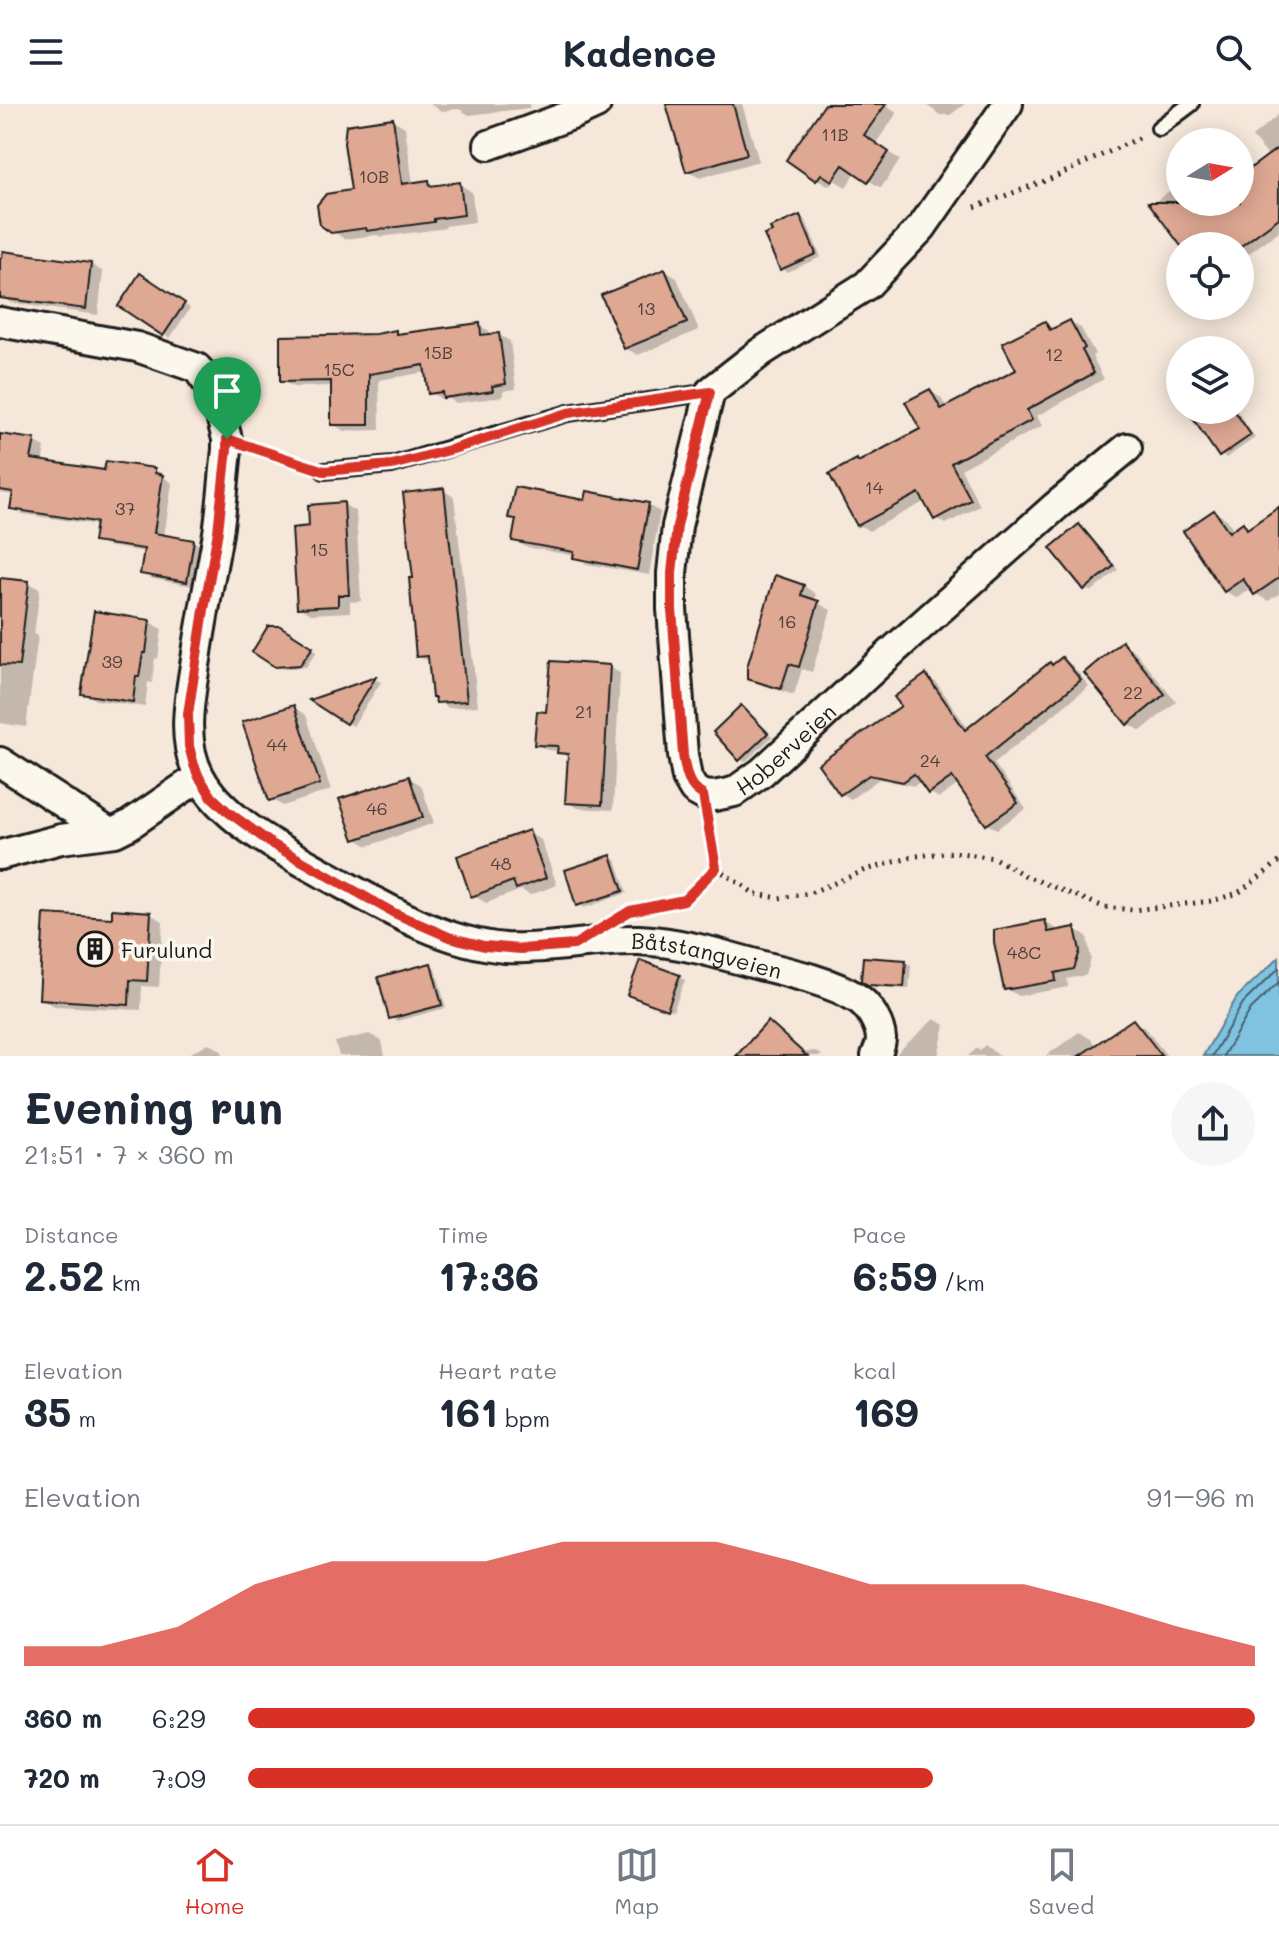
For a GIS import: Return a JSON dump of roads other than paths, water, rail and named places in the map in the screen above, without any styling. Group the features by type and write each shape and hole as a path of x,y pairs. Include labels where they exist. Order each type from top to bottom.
{"street":[{"path":"489,145 596,104"},
{"path":"710,392 761,352 867,285 922,227 1008,104"},
{"name":"Båtstangveien","path":"0,322 137,347 197,368 215,393 227,449 218,531 188,714 189,746 199,777 212,797 227,811 272,844 408,920 449,937 484,946 521,949 641,940 684,945 837,988 868,1007 881,1039 876,1056"},
{"name":"Hoberveien","path":"710,392 677,526 672,573 683,755 687,778 694,790 703,795 734,792 762,772 896,648 1056,506 1127,448"},
{"path":"0,762 108,832"},
{"path":"0,855 129,825 199,777"}],"lane":[{"path":"1159,128 1191,104"},
{"path":"324,471 392,465 568,413 710,392"}],"water":[{"path":"1279,957 1279,1056 1203,1056 1237,997"}],"place":[{"name":"Furulund","path":"95,949"}]}
